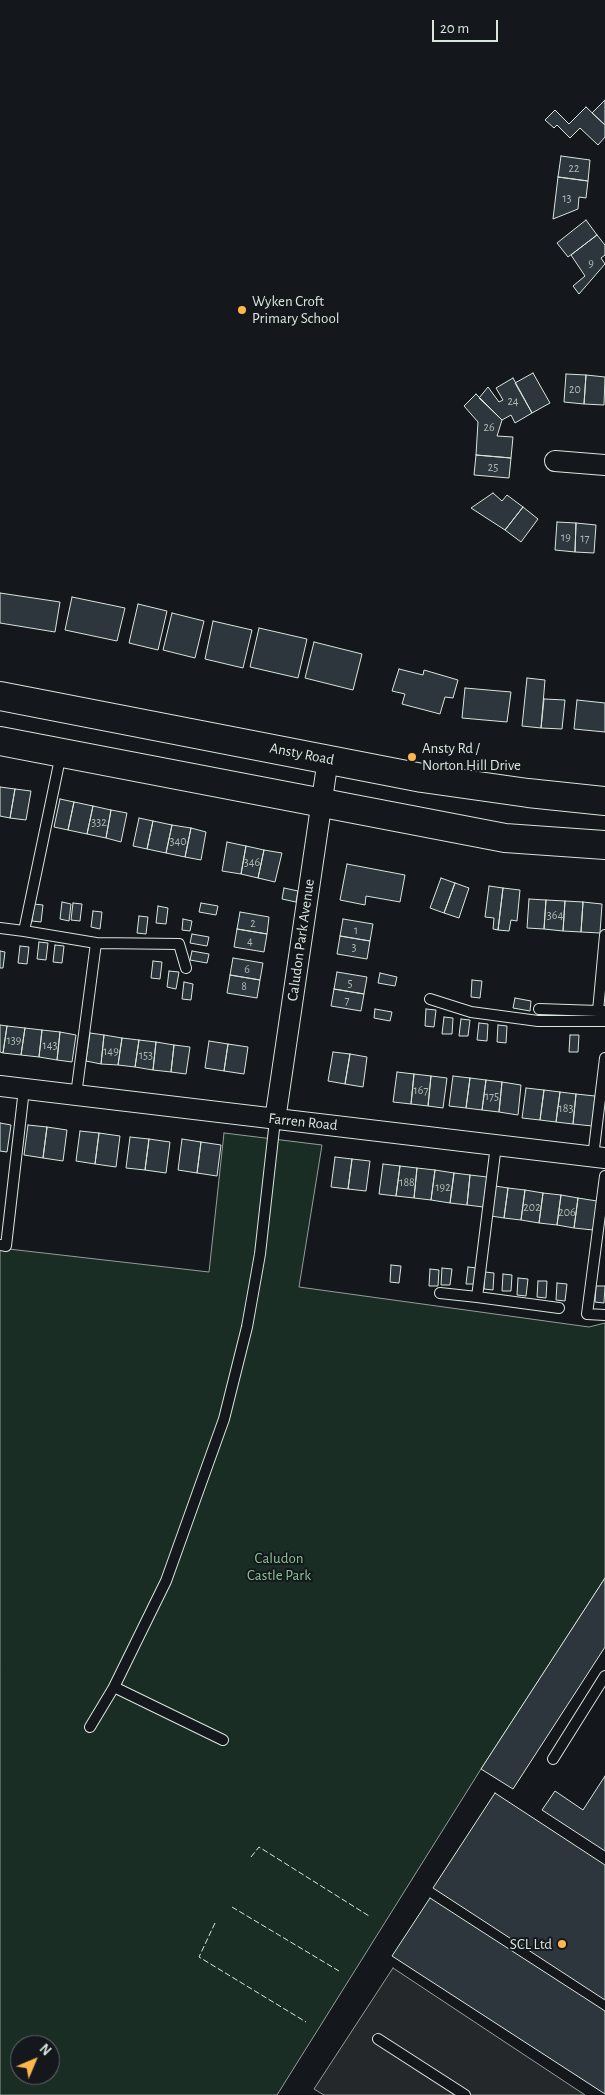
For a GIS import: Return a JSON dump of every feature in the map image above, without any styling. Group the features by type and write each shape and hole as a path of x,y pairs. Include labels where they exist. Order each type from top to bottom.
{"highway":[{"name":"Ansty Road","path":"0,696 422,778 528,794 605,801"},
{"path":"0,741 505,838 605,845"}],"street":[{"path":"555,461 605,465"},
{"name":"Caludon Park Avenue","path":"275,1120 328,759"},
{"name":"Farren Road","path":"0,1086 599,1158"}],"lane":[{"path":"24,931 61,753"},
{"path":"0,928 96,943 179,944 186,968"},
{"path":"539,1009 602,1011 605,935"},
{"path":"76,1094 96,943"},
{"path":"430,1000 471,1012 538,1021 605,1021"},
{"path":"599,1158 605,1058"},
{"path":"0,1245 6,1246 24,1089"},
{"path":"90,1727 114,1687 166,1581 224,1419 247,1327 258,1262 275,1120"},
{"path":"477,1297 496,1145"},
{"path":"605,1176 586,1314 605,1315"},
{"path":"440,1293 559,1308"},
{"path":"553,1758 605,1676"},
{"path":"114,1687 223,1740"},
{"path":"378,2040 465,2095"}],"green space":[{"name":"Caludon Castle Park","path":"224,1133 322,1145 299,1287 589,1327 605,1323 605,1578 481,1769 277,2095 0,2095 0,1248 209,1272"}],"shaded area":[{"path":"393,1968 585,2095 324,2095 314,2089"}],"building":[{"path":"605,100 605,125 592,113"},
{"path":"586,107 605,125 605,137 598,145 580,128 570,138 557,125 554,128 545,120 555,110 569,124"},
{"path":"561,156 590,160 588,181 558,177"},
{"path":"558,177 588,181 586,198 579,197 578,209 553,219"},
{"path":"586,220 597,235 568,257 557,243"},
{"path":"597,235 605,245 605,255 601,258 605,264 579,294 573,286 585,276 571,255"},
{"path":"533,373 550,403 532,413 515,383"},
{"path":"566,374 586,375 584,404 564,402"},
{"path":"586,375 605,377 604,405 584,404"},
{"path":"513,378 532,413 515,423 511,415 502,420 479,398 488,387 499,402 503,400 496,388"},
{"path":"476,394 502,420 497,436 513,437 511,458 476,455 478,422 464,406"},
{"path":"476,455 511,458 509,478 474,475"},
{"path":"493,493 502,501 507,495 523,507 505,530 471,508"},
{"path":"523,507 538,519 521,542 505,530"},
{"path":"557,522 576,523 575,552 555,550"},
{"path":"576,523 596,525 594,553 575,552"},
{"path":"0,593 60,602 55,632 0,623"},
{"path":"72,597 125,608 117,641 65,630"},
{"path":"138,604 167,611 158,650 129,643"},
{"path":"172,613 204,621 195,658 163,650"},
{"path":"213,621 252,630 243,668 205,659"},
{"path":"259,628 307,639 298,678 250,667"},
{"path":"314,642 362,654 353,690 305,678"},
{"path":"399,669 423,675 424,670 458,680 453,698 445,697 440,714 402,704 405,694 392,691"},
{"path":"527,678 545,680 541,728 522,726"},
{"path":"465,688 511,692 507,722 462,718"},
{"path":"544,699 565,700 562,729 541,728"},
{"path":"577,700 605,703 605,732 574,729"},
{"path":"0,787 15,789 10,818 0,816"},
{"path":"15,789 31,791 26,820 10,818"},
{"path":"60,799 74,802 68,830 54,827"},
{"path":"74,802 93,806 87,834 68,830"},
{"path":"93,806 111,810 106,838 87,834"},
{"path":"111,810 127,813 121,842 106,838"},
{"path":"139,818 153,821 147,849 133,846"},
{"path":"153,821 172,825 166,853 147,849"},
{"path":"172,825 191,828 185,857 166,853"},
{"path":"191,828 206,832 201,860 185,857"},
{"path":"227,842 246,846 241,874 222,871"},
{"path":"246,846 264,850 258,878 241,874"},
{"path":"264,850 282,853 275,882 258,878"},
{"path":"347,864 405,875 400,902 366,896 365,905 340,900"},
{"path":"441,878 455,883 444,913 430,908"},
{"path":"455,883 469,888 459,918 444,913"},
{"path":"489,886 503,888 498,930 493,929 494,918 485,917"},
{"path":"284,888 298,891 296,902 282,899"},
{"path":"503,888 520,890 517,921 511,920 509,931 498,930"},
{"path":"529,899 546,900 544,929 527,928"},
{"path":"546,900 565,901 563,931 544,929"},
{"path":"565,901 583,902 581,932 563,931"},
{"path":"62,902 71,904 69,921 60,919"},
{"path":"583,902 602,904 600,933 581,932"},
{"path":"73,903 82,904 80,921 71,920"},
{"path":"201,903 218,906 216,915 199,912"},
{"path":"34,904 43,905 41,922 32,921"},
{"path":"158,906 168,908 166,924 156,923"},
{"path":"93,911 102,912 100,929 91,927"},
{"path":"240,912 269,917 267,934 237,929"},
{"path":"139,916 148,917 146,934 137,933"},
{"path":"183,919 192,921 190,931 182,930"},
{"path":"343,919 373,924 370,941 340,936"},
{"path":"237,929 267,934 264,952 234,947"},
{"path":"192,934 209,937 207,946 190,943"},
{"path":"340,936 370,941 367,959 337,954"},
{"path":"39,942 48,943 46,960 37,959"},
{"path":"55,945 64,946 62,963 53,962"},
{"path":"20,946 29,947 27,964 18,963"},
{"path":"0,951 5,952 3,968 0,968"},
{"path":"192,951 209,954 207,963 190,960"},
{"path":"233,958 263,963 260,980 230,975"},
{"path":"153,961 162,962 160,979 151,978"},
{"path":"169,971 179,972 176,989 167,987"},
{"path":"337,972 367,977 364,994 334,989"},
{"path":"380,973 397,977 395,986 378,983"},
{"path":"230,975 260,980 257,998 227,993"},
{"path":"472,980 482,981 480,998 471,997"},
{"path":"184,982 193,984 191,1000 182,999"},
{"path":"334,989 364,994 361,1011 331,1006"},
{"path":"515,998 531,1001 530,1011 513,1008"},
{"path":"375,1009 392,1012 390,1021 374,1018"},
{"path":"426,1009 436,1010 434,1027 425,1026"},
{"path":"444,1017 453,1018 452,1034 442,1034"},
{"path":"461,1019 470,1020 468,1036 459,1036"},
{"path":"479,1023 488,1024 487,1041 477,1040"},
{"path":"0,1025 7,1026 3,1053 0,1052"},
{"path":"498,1025 507,1026 506,1043 497,1042"},
{"path":"7,1026 25,1028 21,1055 3,1053"},
{"path":"25,1028 42,1030 39,1057 21,1055"},
{"path":"42,1030 60,1032 57,1060 39,1057"},
{"path":"60,1032 76,1035 72,1062 57,1060"},
{"path":"90,1033 104,1035 101,1064 86,1061"},
{"path":"104,1035 122,1038 118,1065 101,1064"},
{"path":"570,1035 579,1035 578,1052 569,1052"},
{"path":"122,1038 139,1040 135,1067 118,1065"},
{"path":"139,1040 156,1042 153,1070 135,1067"},
{"path":"209,1041 228,1044 224,1071 205,1068"},
{"path":"156,1042 174,1045 171,1072 153,1070"},
{"path":"228,1044 248,1047 244,1074 224,1071"},
{"path":"174,1045 190,1047 186,1074 171,1072"},
{"path":"333,1052 350,1054 345,1084 328,1081"},
{"path":"350,1054 367,1057 363,1087 345,1084"},
{"path":"397,1072 414,1074 411,1104 393,1102"},
{"path":"414,1074 431,1076 428,1106 411,1104"},
{"path":"431,1076 447,1078 443,1108 428,1106"},
{"path":"453,1076 470,1078 466,1108 449,1106"},
{"path":"470,1078 486,1080 482,1110 466,1108"},
{"path":"486,1080 502,1082 499,1112 482,1110"},
{"path":"502,1082 521,1085 518,1115 499,1112"},
{"path":"526,1088 544,1090 540,1120 522,1118"},
{"path":"544,1090 560,1092 556,1122 540,1120"},
{"path":"560,1092 576,1094 573,1124 556,1122"},
{"path":"576,1094 595,1096 592,1126 573,1124"},
{"path":"0,1123 11,1125 7,1152 0,1151"},
{"path":"28,1125 47,1127 43,1158 24,1155"},
{"path":"47,1127 67,1130 63,1161 43,1158"},
{"path":"80,1131 99,1133 95,1164 76,1161"},
{"path":"99,1133 120,1136 116,1167 95,1164"},
{"path":"130,1137 149,1139 145,1170 126,1168"},
{"path":"149,1139 170,1142 166,1173 145,1170"},
{"path":"182,1139 201,1142 197,1173 178,1170"},
{"path":"201,1142 221,1145 217,1176 197,1173"},
{"path":"335,1157 352,1159 348,1189 331,1187"},
{"path":"352,1159 370,1161 366,1191 348,1189"},
{"path":"383,1164 400,1166 396,1196 379,1194"},
{"path":"400,1166 417,1168 414,1198 396,1196"},
{"path":"417,1168 435,1170 431,1200 414,1198"},
{"path":"435,1170 454,1173 450,1203 431,1200"},
{"path":"454,1173 470,1175 467,1205 450,1203"},
{"path":"470,1175 487,1177 483,1207 467,1205"},
{"path":"495,1186 508,1188 504,1218 491,1216"},
{"path":"508,1188 525,1190 521,1220 504,1218"},
{"path":"525,1190 543,1193 539,1223 521,1220"},
{"path":"543,1193 561,1195 557,1225 539,1223"},
{"path":"561,1195 578,1198 574,1228 557,1225"},
{"path":"578,1198 597,1201 593,1230 574,1228"},
{"path":"391,1265 401,1266 399,1283 390,1282"},
{"path":"468,1267 477,1268 475,1284 466,1284"},
{"path":"442,1268 452,1269 450,1285 441,1285"},
{"path":"430,1269 439,1270 438,1286 429,1286"},
{"path":"485,1272 494,1273 493,1290 484,1289"},
{"path":"503,1274 512,1275 511,1291 502,1291"},
{"path":"518,1278 528,1279 526,1296 517,1295"},
{"path":"538,1281 547,1281 546,1298 537,1297"},
{"path":"557,1283 567,1284 565,1301 556,1300"},
{"path":"596,1286 605,1286 604,1303 595,1302"},
{"path":"605,1578 605,1647 513,1789 481,1769"},
{"path":"605,1776 605,1851 542,1810 555,1791 583,1810"},
{"name":"SCL Ltd","path":"495,1793 605,1865 605,2000 433,1888"},
{"path":"430,1898 605,2011 605,2094 392,1956"}],"fence":[{"path":"251,1857 259,1847 369,1916"},
{"path":"232,1907 339,1971"},
{"path":"215,1923 199,1957 306,2022"}],"place":[{"name":"Wyken Croft Primary School","path":"242,310"},
{"name":"Ansty Rd / Norton Hill Drive","path":"412,757"},
{"name":"SCL Ltd","path":"562,1944"}]}
